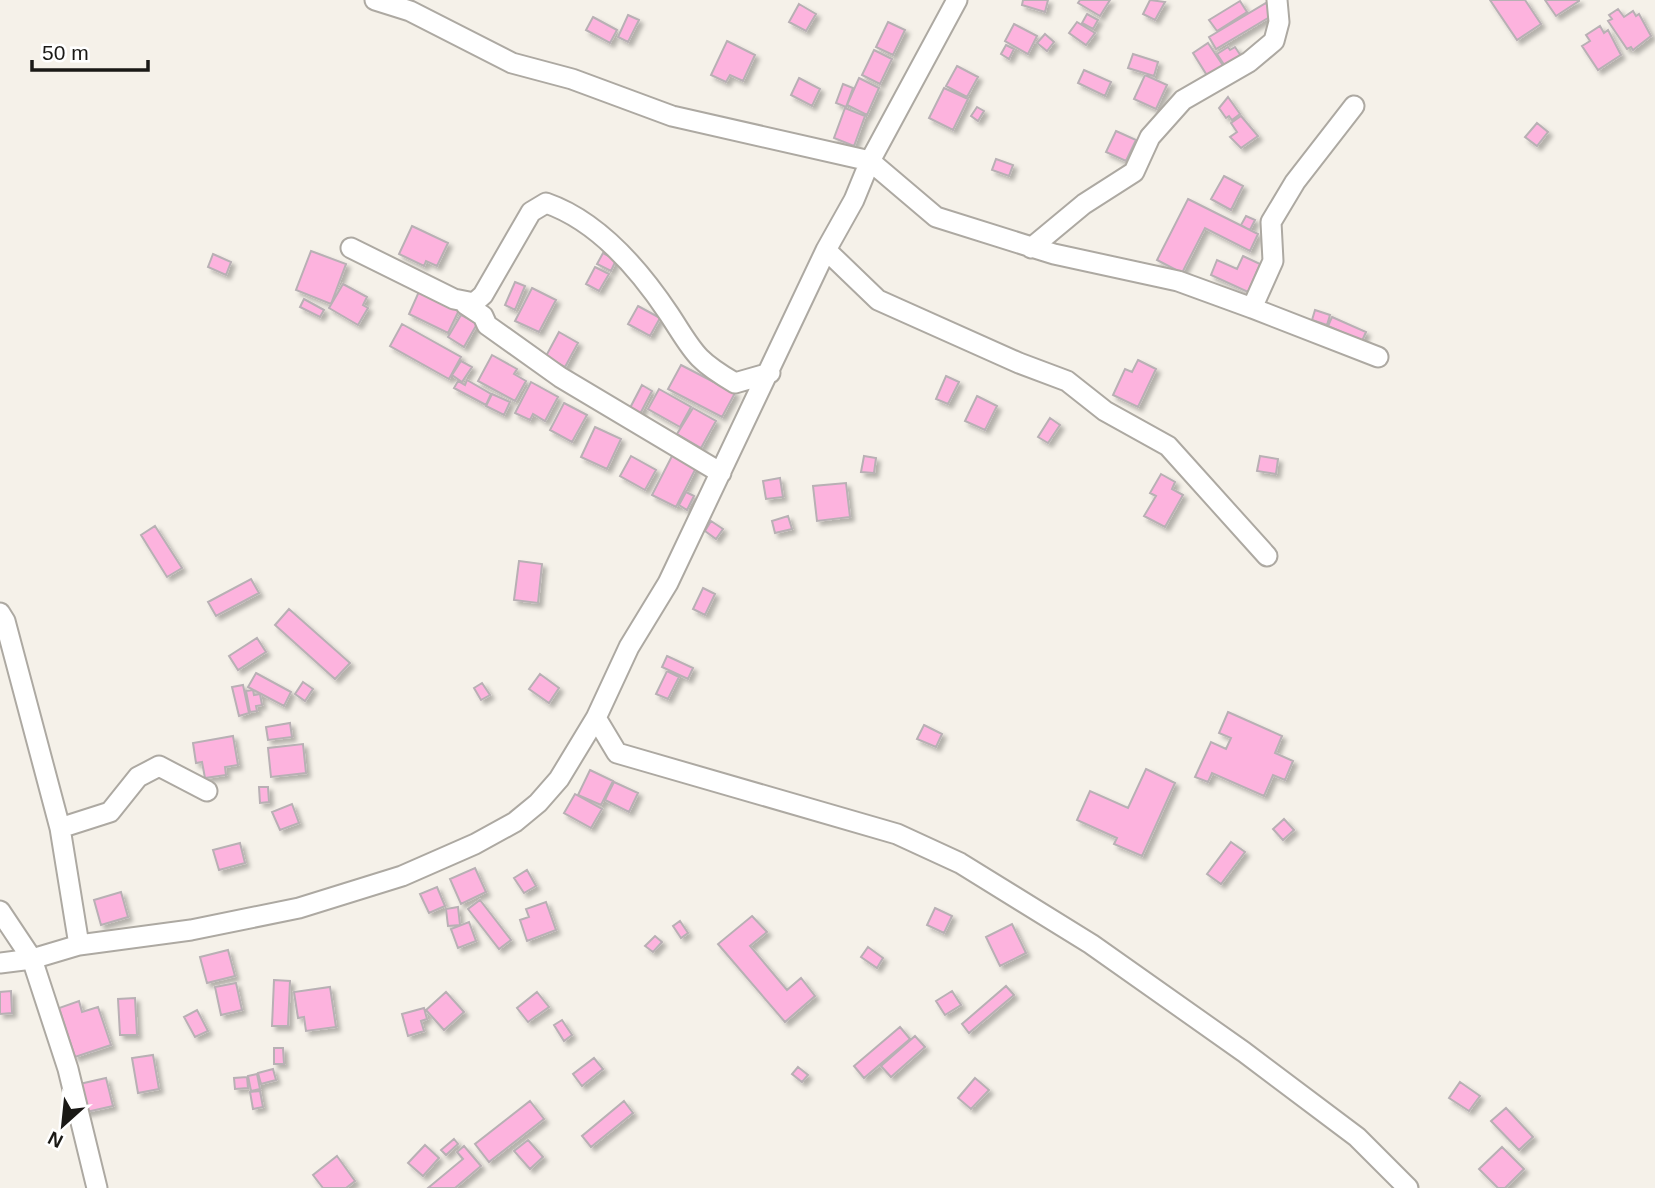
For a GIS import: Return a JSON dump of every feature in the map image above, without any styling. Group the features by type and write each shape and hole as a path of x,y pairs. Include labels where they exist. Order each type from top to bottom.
{"street":[{"path":"375,0 410,11 512,63 572,79 672,116 870,161 936,217 1031,248 1178,281 1378,357"},
{"path":"0,962 32,959 79,945 191,930 299,908 414,871 515,822 538,803 559,779 596,718 629,647 668,583 770,373 826,250 854,200 870,161 957,0"},
{"path":"1031,248 1084,204 1134,172 1150,137 1183,100 1249,62 1274,41 1279,22 1277,0"},
{"path":"1252,308 1273,261 1271,222 1295,182 1354,106"},
{"path":"465,304 474,303 482,295 531,212 546,203 564,209 594,228 626,260 668,313 687,347 709,368 735,383 770,373"},
{"path":"351,248 465,304 482,316 487,325 560,377 721,473"},
{"path":"826,250 878,300 1019,363 1067,381 1105,411 1168,446 1267,555"},
{"path":"0,613 5,621 60,828 79,945"},
{"path":"596,718 617,753 718,785 809,807 897,834 960,863 1091,944 1244,1052 1357,1137 1408,1188"},
{"path":"60,828 110,812 138,777 159,766 208,790"},
{"path":"0,911 32,959 68,1069 97,1188"}],"building":[{"path":"1023,0 1048,0 1045,12 1022,5"},
{"path":"1080,0 1110,0 1100,16 1078,3"},
{"path":"1150,0 1165,2 1155,20 1143,14"},
{"path":"1490,0 1525,0 1541,24 1517,40"},
{"path":"1545,0 1579,0 1579,1 1556,16"},
{"path":"1240,1 1247,12 1217,31 1209,20"},
{"path":"1266,3 1273,15 1216,49 1209,37"},
{"path":"799,4 816,14 806,31 789,22"},
{"path":"1618,9 1624,17 1633,11 1636,16 1639,14 1651,36 1633,50 1631,47 1627,49 1608,21 1612,19 1609,15"},
{"path":"1087,14 1098,20 1093,29 1082,23"},
{"path":"628,15 639,20 628,42 618,37"},
{"path":"593,17 617,30 610,43 586,30"},
{"path":"888,22 905,30 893,55 876,47"},
{"path":"1077,22 1095,33 1086,45 1069,33"},
{"path":"1014,24 1037,36 1028,54 1005,41"},
{"path":"1600,26 1604,33 1608,30 1621,55 1598,70 1582,46 1590,41 1586,35"},
{"path":"1045,34 1054,42 1047,51 1037,43"},
{"path":"727,41 755,55 743,81 730,75 726,82 711,75"},
{"path":"1208,43 1224,67 1208,77 1193,53"},
{"path":"1006,45 1014,49 1009,59 1001,54"},
{"path":"1228,47 1230,50 1235,47 1241,56 1225,66 1217,54"},
{"path":"874,50 892,59 880,84 862,75"},
{"path":"1133,54 1158,62 1154,76 1128,68"},
{"path":"957,66 978,77 967,97 946,86"},
{"path":"1084,70 1111,82 1105,96 1078,83"},
{"path":"1145,75 1167,85 1156,109 1134,99"},
{"path":"799,78 820,89 812,106 791,95"},
{"path":"859,78 879,88 867,115 847,105"},
{"path":"843,84 853,88 846,107 836,103"},
{"path":"944,88 968,99 953,130 929,118"},
{"path":"1228,97 1240,114 1232,120 1229,116 1226,118 1219,108"},
{"path":"977,107 984,111 978,121 971,116"},
{"path":"845,108 865,116 854,146 834,138"},
{"path":"1241,116 1258,136 1241,148 1230,137 1237,132 1231,123"},
{"path":"1537,123 1548,132 1537,146 1525,137"},
{"path":"1116,131 1136,140 1126,161 1106,152"},
{"path":"996,159 1013,165 1009,176 992,170"},
{"path":"1224,176 1243,186 1231,210 1211,199"},
{"path":"1188,199 1258,234 1250,251 1205,228 1182,273 1157,260"},
{"path":"1246,216 1255,220 1250,230 1241,225"},
{"path":"412,226 448,243 437,266 426,261 424,266 399,254"},
{"path":"311,251 346,264 331,304 296,290"},
{"path":"603,253 616,260 611,271 597,264"},
{"path":"213,254 231,262 226,275 208,267"},
{"path":"1243,256 1260,264 1248,292 1211,275 1217,260 1237,269"},
{"path":"595,267 609,274 599,291 586,284"},
{"path":"515,282 525,286 515,310 505,305"},
{"path":"343,284 367,297 363,305 368,308 358,325 329,308"},
{"path":"421,287 461,306 448,333 409,314"},
{"path":"532,288 556,300 539,332 515,321"},
{"path":"304,299 324,310 320,317 300,307"},
{"path":"638,306 660,318 650,336 628,324"},
{"path":"1315,310 1330,315 1327,325 1312,320"},
{"path":"461,315 477,324 464,347 448,337"},
{"path":"1332,317 1366,332 1362,341 1328,326"},
{"path":"402,324 461,357 449,379 390,346"},
{"path":"559,332 578,343 565,367 546,356"},
{"path":"492,355 517,369 514,374 526,381 515,401 478,381"},
{"path":"1138,360 1156,369 1138,407 1113,395 1125,369 1132,372"},
{"path":"461,361 472,367 462,382 452,375"},
{"path":"681,365 735,393 722,417 668,389"},
{"path":"946,376 959,382 948,404 936,399"},
{"path":"467,380 491,394 486,405 454,388 458,381 465,385"},
{"path":"531,382 558,397 545,421 533,414 530,420 515,413"},
{"path":"642,385 652,391 640,414 630,408"},
{"path":"659,389 691,407 680,427 648,409"},
{"path":"492,394 510,402 504,415 486,406"},
{"path":"977,396 997,406 985,430 965,421"},
{"path":"564,403 587,415 572,442 550,430"},
{"path":"693,408 716,421 701,448 677,434"},
{"path":"1050,418 1060,425 1048,443 1038,437"},
{"path":"595,427 621,439 607,469 581,457"},
{"path":"673,454 697,466 676,507 652,495"},
{"path":"631,456 656,470 645,490 620,476"},
{"path":"864,456 876,458 874,473 861,472"},
{"path":"1260,456 1278,459 1276,474 1257,471"},
{"path":"1161,474 1175,482 1172,489 1183,495 1165,527 1144,516 1156,496 1150,493"},
{"path":"780,478 783,497 766,499 763,481"},
{"path":"846,483 850,517 817,521 813,486"},
{"path":"686,492 694,496 687,510 679,505"},
{"path":"788,516 792,529 775,533 772,521"},
{"path":"711,521 723,529 716,539 705,531"},
{"path":"155,526 182,568 167,577 141,535"},
{"path":"519,561 542,564 538,603 514,600"},
{"path":"251,579 259,593 216,616 208,602"},
{"path":"703,588 715,594 705,615 693,609"},
{"path":"289,609 350,663 335,679 275,625"},
{"path":"257,638 266,652 238,670 229,656"},
{"path":"667,656 693,668 688,679 662,667"},
{"path":"667,671 679,677 668,699 656,694"},
{"path":"256,673 291,692 284,706 248,687"},
{"path":"540,674 559,688 549,703 529,689"},
{"path":"303,682 313,689 305,701 295,694"},
{"path":"482,683 490,695 481,700 474,688"},
{"path":"243,685 249,713 239,716 232,687"},
{"path":"253,690 254,695 260,694 262,705 256,706 257,711 250,712 246,691"},
{"path":"1228,712 1282,736 1275,753 1293,761 1285,780 1273,775 1264,796 1212,773 1208,782 1195,777 1211,742 1226,749 1231,738 1219,733"},
{"path":"290,723 292,737 268,740 266,727"},
{"path":"924,725 942,734 936,747 917,739"},
{"path":"233,736 238,765 225,767 226,775 205,778 202,762 196,763 193,743"},
{"path":"303,744 306,773 271,777 268,748"},
{"path":"1146,769 1175,783 1142,856 1114,844 1117,838 1077,820 1090,791 1128,808"},
{"path":"590,770 613,781 601,805 578,795"},
{"path":"614,782 638,793 629,812 605,800"},
{"path":"259,787 268,787 269,802 260,803"},
{"path":"575,794 602,809 591,828 564,813"},
{"path":"292,804 299,823 280,830 272,812"},
{"path":"1284,819 1294,830 1283,840 1273,829"},
{"path":"1231,842 1245,852 1221,884 1207,874"},
{"path":"240,843 245,863 219,870 213,850"},
{"path":"475,868 486,892 461,904 450,879"},
{"path":"527,870 536,886 524,893 514,878"},
{"path":"437,887 445,906 429,913 420,894"},
{"path":"121,892 128,917 101,925 94,900"},
{"path":"480,900 511,940 499,949 468,909"},
{"path":"546,902 556,930 527,941 520,920 529,917 526,909"},
{"path":"458,907 460,925 448,926 446,909"},
{"path":"935,908 952,916 944,933 927,925"},
{"path":"752,916 767,932 750,946 787,990 801,978 815,996 785,1022 718,944"},
{"path":"680,921 688,933 681,938 673,926"},
{"path":"469,922 476,941 458,948 451,929"},
{"path":"1012,924 1026,953 1000,966 986,937"},
{"path":"655,936 662,942 653,952 645,946"},
{"path":"868,947 883,958 877,968 861,957"},
{"path":"228,950 235,976 207,983 200,957"},
{"path":"274,980 290,981 288,1026 272,1026"},
{"path":"236,983 242,1010 221,1015 215,987"},
{"path":"1006,986 1014,995 969,1033 962,1024"},
{"path":"330,987 336,1027 306,1031 304,1017 298,1018 294,992"},
{"path":"11,991 12,1013 0,1014 0,992"},
{"path":"952,991 961,1005 945,1015 936,1001"},
{"path":"446,992 464,1012 444,1030 426,1010"},
{"path":"537,992 549,1007 528,1022 517,1008"},
{"path":"135,998 137,1035 120,1035 118,999"},
{"path":"79,1001 82,1012 98,1007 111,1045 75,1057 59,1008"},
{"path":"424,1008 427,1019 421,1021 424,1031 408,1036 402,1014"},
{"path":"197,1010 208,1031 195,1037 184,1017"},
{"path":"562,1020 572,1035 564,1041 554,1025"},
{"path":"900,1027 910,1039 864,1078 854,1066"},
{"path":"915,1036 925,1047 891,1077 881,1066"},
{"path":"274,1048 283,1048 284,1064 274,1064"},
{"path":"153,1055 159,1089 138,1093 132,1058"},
{"path":"594,1058 603,1069 582,1086 573,1074"},
{"path":"798,1067 808,1075 802,1082 792,1074"},
{"path":"273,1069 276,1080 261,1084 258,1073"},
{"path":"257,1074 260,1089 251,1091 248,1076"},
{"path":"247,1077 248,1088 235,1089 234,1078"},
{"path":"106,1078 113,1106 82,1113 75,1085"},
{"path":"975,1078 989,1090 971,1109 958,1098"},
{"path":"1460,1082 1480,1096 1469,1111 1449,1098"},
{"path":"260,1091 263,1107 253,1109 250,1092"},
{"path":"530,1101 544,1119 489,1162 475,1144"},
{"path":"624,1101 633,1113 591,1147 582,1136"},
{"path":"1506,1108 1533,1137 1519,1150 1491,1121"},
{"path":"454,1139 458,1144 446,1155 441,1150"},
{"path":"528,1140 543,1157 530,1169 514,1151"},
{"path":"425,1145 439,1158 423,1176 408,1163"},
{"path":"464,1146 481,1166 455,1188 428,1188 463,1159 457,1152"},
{"path":"1502,1147 1524,1169 1505,1188 1498,1188 1479,1169"},
{"path":"337,1156 355,1181 346,1188 323,1188 313,1175"}]}
